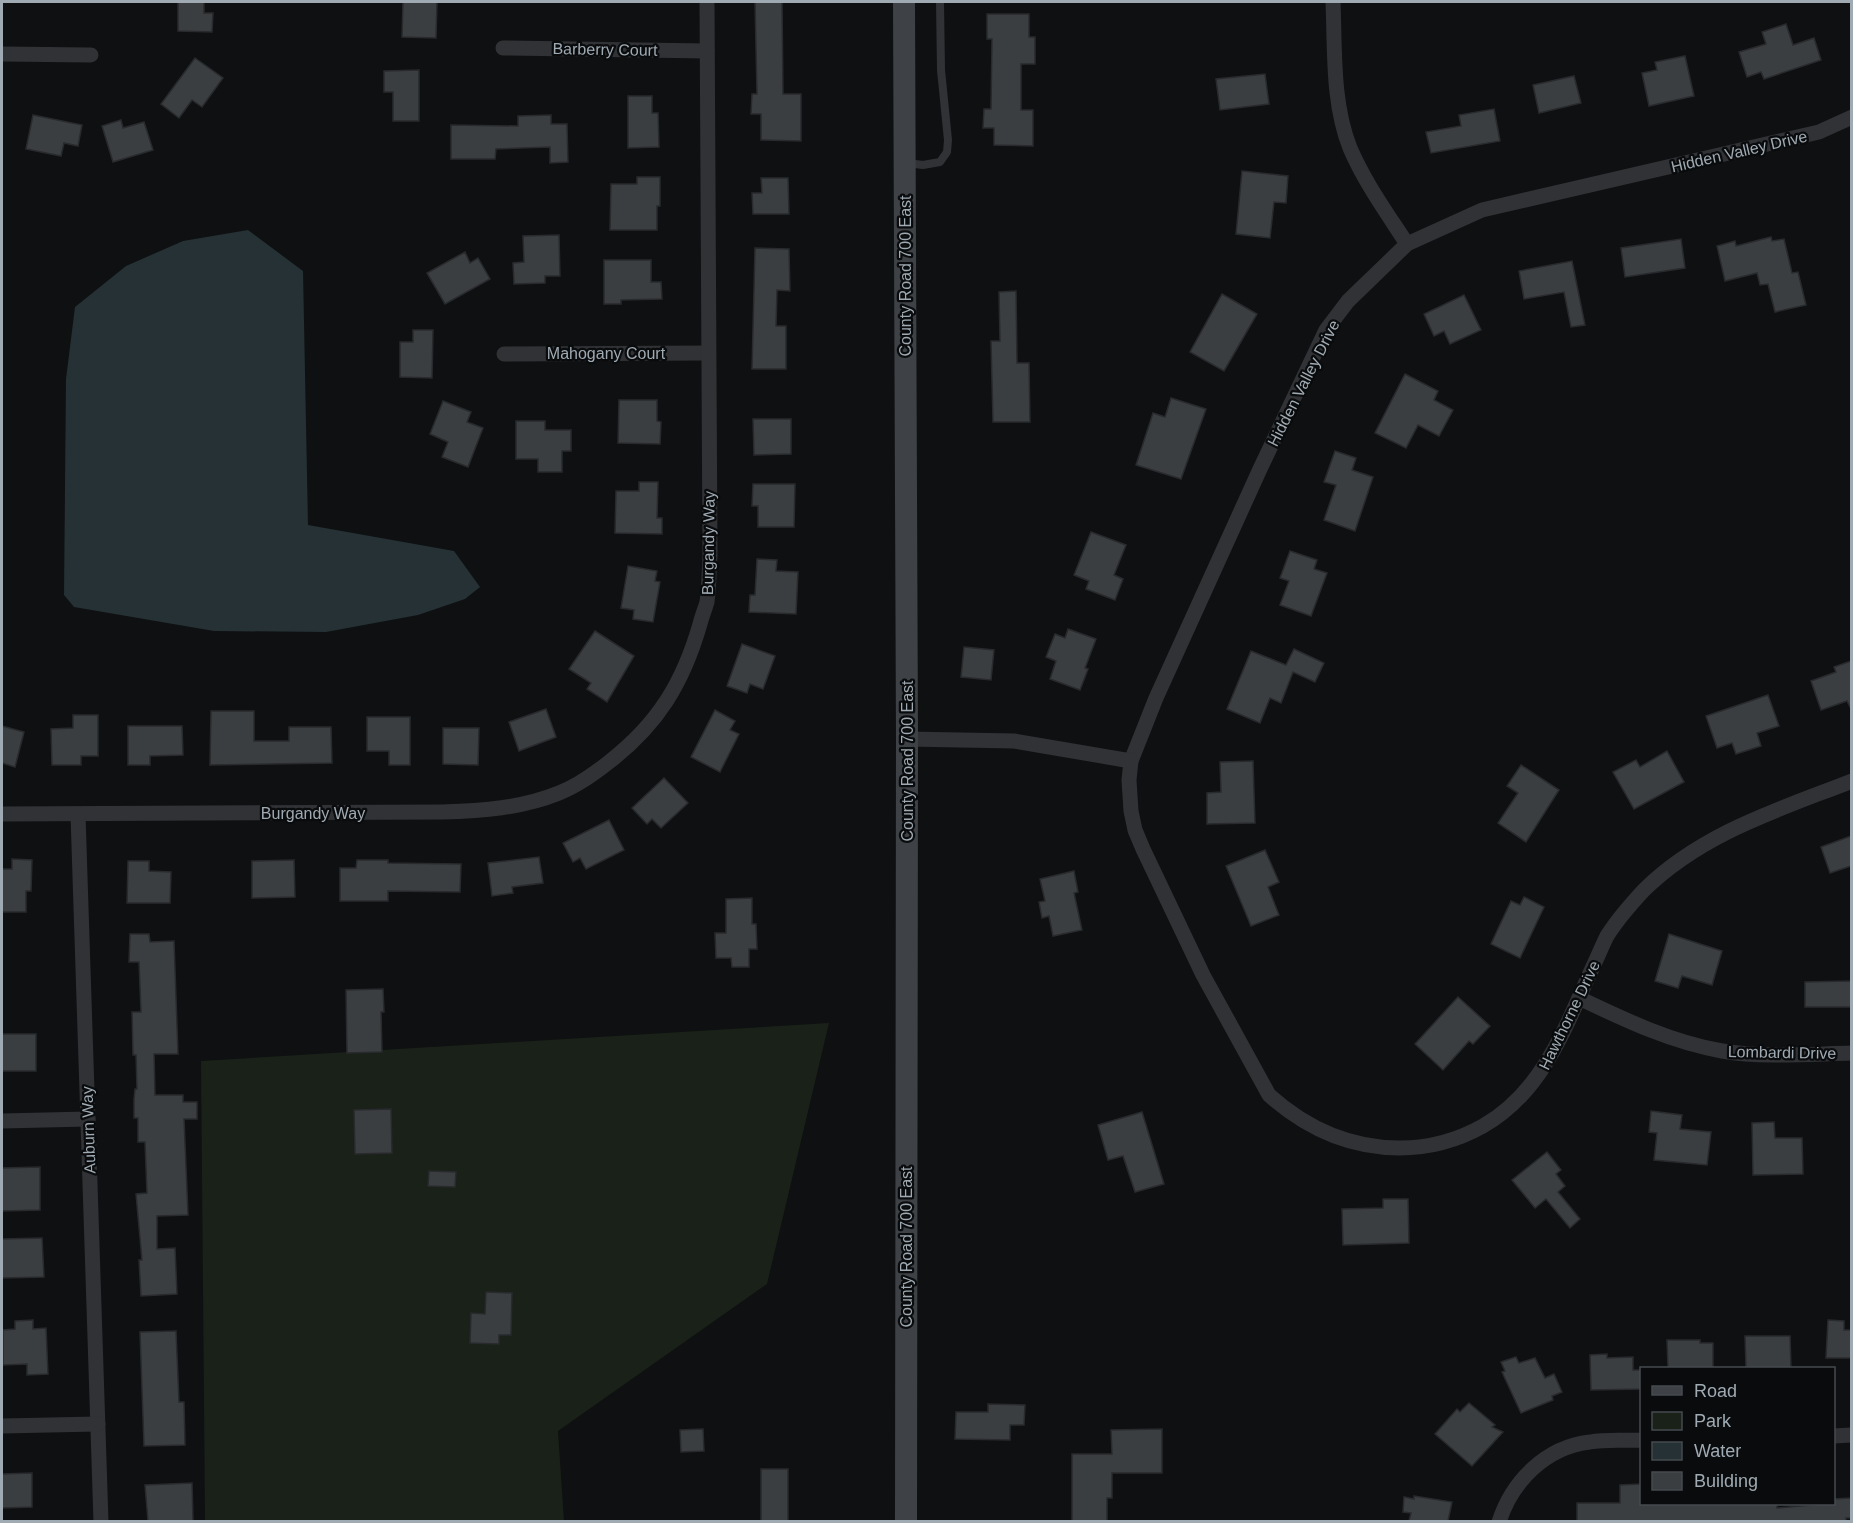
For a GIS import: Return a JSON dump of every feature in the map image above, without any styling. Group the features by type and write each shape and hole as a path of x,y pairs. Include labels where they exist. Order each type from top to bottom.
{"main road":[{"name":"County Road 700 East","path":"904,2 907,739 906,1521"}],"street":[{"name":"Burgandy Way","path":"78,815 475,811 543,798 561,792 599,770 636,739 664,706 676,687 694,647 706,603 710,556 707,2"},
{"path":"1333,2 1337,90 1342,121 1362,175 1407,244"},
{"name":"Barberry Court","path":"503,48 707,51"},
{"path":"2,54 91,55"},
{"name":"Hidden Valley Drive","path":"1131,761 1156,698 1326,330 1348,301 1407,244 1482,210 1819,132 1851,117"},
{"name":"Mahogany Court","path":"504,354 708,353"},
{"path":"907,739 1014,741 1131,761"},
{"name":"Hawthorne Drive","path":"1131,761 1129,794 1135,830 1203,975 1269,1095 1286,1110 1324,1133 1366,1146 1410,1148 1453,1140 1473,1131 1510,1108 1539,1076 1607,937 1630,906 1664,872 1695,849 1737,826 1851,781"},
{"path":"2,814 78,815"},
{"name":"Auburn Way","path":"78,815 101,1521"},
{"name":"Lombardi Drive","path":"1579,998 1642,1029 1722,1051 1763,1055 1851,1053"},
{"path":"2,1121 88,1119"},
{"path":"2,1426 98,1424"},
{"path":"1835,1436 1851,1435"},
{"path":"1499,1521 1507,1500 1514,1490 1534,1467 1550,1456 1574,1445 1590,1442 1640,1440"}],"lane":[{"path":"904,163 923,165 940,162 947,152 948,140 941,70 940,2"}],"green space":[{"path":"829,1023 767,1284 558,1431 564,1521 205,1521 201,1061"}],"water":[{"path":"248,230 303,271 308,525 454,551 480,587 465,599 418,615 326,632 214,631 74,607 64,595 66,379 75,307 126,266 183,241"}],"building":[{"path":"178,2 204,2 204,13 213,13 212,32 178,31"},
{"path":"403,2 437,2 436,38 402,37"},
{"path":"755,2 782,2 783,94 801,94 801,141 761,140 761,114 751,114 752,94 757,94"},
{"path":"987,14 1029,14 1029,37 1035,37 1035,64 1021,64 1021,110 1033,110 1033,146 994,145 994,128 983,128 984,109 991,109 992,39 987,39"},
{"path":"1786,24 1793,45 1814,38 1821,60 1764,79 1761,72 1747,77 1739,52 1766,44 1762,32"},
{"path":"1685,56 1694,96 1649,106 1642,73 1657,70 1655,62"},
{"path":"195,58 223,78 202,107 192,100 179,118 161,104"},
{"path":"419,70 419,121 393,121 393,92 384,92 384,71"},
{"path":"1265,74 1269,104 1220,110 1216,79"},
{"path":"1574,76 1581,103 1539,113 1533,85"},
{"path":"628,96 652,96 652,113 658,113 659,147 628,148"},
{"path":"1494,109 1500,141 1431,153 1426,132 1461,126 1459,115"},
{"path":"33,115 82,125 78,146 64,143 61,156 26,149"},
{"path":"551,115 551,124 567,124 568,162 550,163 550,147 496,149 495,159 451,159 451,125 518,126 518,116"},
{"path":"121,120 123,128 144,122 153,150 113,162 102,126"},
{"path":"1242,171 1288,176 1286,203 1274,202 1270,238 1236,234"},
{"path":"637,177 660,177 657,230 610,230 611,184 637,184"},
{"path":"761,178 788,178 789,214 753,214 752,193 762,193"},
{"path":"559,235 560,276 545,276 545,283 514,284 513,263 524,262 523,236"},
{"path":"1771,237 1772,241 1784,239 1792,273 1798,272 1806,305 1775,312 1768,284 1760,285 1757,273 1725,281 1717,246 1735,241 1736,246"},
{"path":"1681,239 1685,268 1625,277 1621,248"},
{"path":"755,248 789,249 790,291 777,290 776,326 786,326 786,369 752,369"},
{"path":"465,252 470,263 478,258 490,279 445,304 427,273"},
{"path":"604,260 651,260 651,282 661,282 662,299 621,300 621,304 604,304"},
{"path":"1572,261 1585,325 1571,327 1564,292 1524,299 1519,271"},
{"path":"1016,291 1017,363 1029,363 1030,422 993,422 991,341 1000,341 999,292"},
{"path":"1222,294 1257,314 1224,371 1190,352"},
{"path":"1464,295 1481,330 1450,344 1444,331 1434,336 1424,314"},
{"path":"413,330 433,330 432,378 400,377 400,342 413,342"},
{"path":"1405,374 1438,391 1434,400 1453,410 1439,436 1418,425 1406,448 1375,433"},
{"path":"1171,398 1206,409 1181,479 1136,465 1153,413 1165,417"},
{"path":"619,400 657,400 657,421 661,422 660,444 618,443"},
{"path":"443,401 471,412 467,422 483,428 468,467 442,457 448,442 430,434"},
{"path":"753,419 791,419 791,454 754,455"},
{"path":"516,421 545,421 545,430 571,430 571,451 562,451 562,472 538,472 538,459 516,459"},
{"path":"1335,451 1356,458 1352,470 1373,477 1355,531 1324,520 1336,485 1324,482"},
{"path":"639,482 658,482 657,518 662,518 662,534 615,533 616,491 639,491"},
{"path":"753,484 795,484 794,527 758,527 758,506 752,506"},
{"path":"1091,532 1126,545 1114,575 1123,579 1115,600 1086,589 1089,581 1074,575"},
{"path":"1290,551 1317,560 1314,569 1327,573 1311,616 1280,605 1289,581 1280,578"},
{"path":"757,559 777,560 776,571 798,572 796,614 749,612 750,595 755,595"},
{"path":"628,566 657,571 655,581 660,582 653,622 633,619 634,610 621,608"},
{"path":"1068,629 1096,639 1085,668 1088,669 1080,690 1050,679 1056,661 1046,657 1055,634 1065,638"},
{"path":"595,631 634,656 607,702 587,689 591,683 569,669"},
{"path":"742,644 775,656 763,689 750,684 747,693 727,686"},
{"path":"964,647 994,650 991,680 961,677"},
{"path":"1294,649 1324,663 1315,682 1293,672 1281,703 1270,698 1260,723 1227,709 1251,651 1286,665"},
{"path":"1851,661 1851,709 1847,701 1821,710 1811,681 1836,672 1834,667"},
{"path":"1768,695 1779,726 1757,733 1761,746 1736,754 1732,743 1717,748 1706,716"},
{"path":"546,709 556,737 519,751 509,722"},
{"path":"715,710 735,721 730,730 739,734 720,772 691,757"},
{"path":"211,711 254,711 254,741 289,741 289,727 331,727 332,763 210,765"},
{"path":"73,715 98,715 98,756 81,756 81,765 52,765 51,729 73,728"},
{"path":"367,717 410,717 410,765 389,765 389,751 367,751"},
{"path":"2,726 24,732 15,767 2,763"},
{"path":"128,726 182,726 183,755 150,756 150,765 128,765"},
{"path":"443,728 479,728 478,765 443,764"},
{"path":"1667,751 1684,782 1634,809 1613,772 1636,760 1640,767"},
{"path":"1253,761 1255,823 1207,824 1207,793 1221,792 1220,762"},
{"path":"1521,765 1559,790 1526,842 1498,823 1518,793 1507,786"},
{"path":"664,778 688,803 661,828 652,819 647,824 632,808"},
{"path":"609,820 624,850 586,869 580,858 573,862 563,843"},
{"path":"1851,836 1851,866 1830,873 1821,847"},
{"path":"1265,850 1279,882 1268,887 1279,915 1251,926 1226,866"},
{"path":"539,857 543,883 512,887 513,893 492,896 488,863"},
{"path":"12,859 32,860 31,891 26,891 26,912 2,912 2,869 12,869"},
{"path":"294,860 295,897 252,898 252,861"},
{"path":"357,860 388,860 388,863 461,864 460,892 388,891 388,901 340,901 340,868 356,868"},
{"path":"128,861 149,861 149,871 171,872 170,903 127,903"},
{"path":"1074,871 1078,892 1074,893 1082,930 1053,936 1049,916 1042,918 1039,902 1045,901 1040,879"},
{"path":"1524,897 1544,907 1520,958 1491,944 1511,901 1520,905"},
{"path":"752,898 752,924 756,924 757,949 749,949 749,967 732,967 731,958 716,958 715,933 726,933 726,899"},
{"path":"130,934 149,934 150,942 174,941 178,1054 154,1054 155,1095 183,1095 183,1102 197,1102 197,1119 184,1119 188,1215 157,1216 157,1249 175,1248 177,1294 141,1296 139,1260 142,1260 136,1194 147,1193 145,1142 138,1142 138,1118 134,1118 135,1089 137,1089 132,1012 141,1012 139,962 129,962"},
{"path":"1669,934 1722,951 1712,985 1682,976 1678,988 1655,981"},
{"path":"1851,981 1851,1007 1805,1007 1805,982"},
{"path":"383,989 382,1052 347,1053 346,990"},
{"path":"1458,997 1490,1026 1473,1044 1469,1041 1443,1070 1415,1044"},
{"path":"2,1034 36,1034 36,1071 2,1071"},
{"path":"391,1109 392,1153 355,1154 354,1110"},
{"path":"1651,1111 1682,1115 1680,1129 1711,1132 1707,1165 1654,1160 1657,1133 1649,1132"},
{"path":"1142,1112 1164,1184 1135,1192 1123,1156 1108,1160 1098,1125"},
{"path":"1774,1122 1775,1138 1802,1138 1803,1174 1753,1175 1752,1123"},
{"path":"1547,1152 1561,1170 1556,1174 1565,1186 1558,1192 1580,1219 1570,1228 1546,1199 1535,1208 1512,1180"},
{"path":"40,1167 40,1210 2,1211 2,1168"},
{"path":"429,1171 456,1172 455,1187 428,1186"},
{"path":"1383,1199 1408,1199 1409,1243 1343,1245 1342,1209 1383,1208"},
{"path":"42,1238 44,1277 2,1278 2,1239"},
{"path":"486,1292 512,1293 511,1335 499,1335 499,1344 470,1343 471,1313 485,1314"},
{"path":"33,1320 33,1329 46,1328 48,1374 27,1375 27,1364 3,1365 3,1330 15,1329 15,1321"},
{"path":"1828,1320 1844,1321 1844,1330 1851,1330 1851,1358 1826,1358"},
{"path":"176,1331 179,1402 184,1402 185,1445 144,1446 140,1332"},
{"path":"1745,1336 1790,1336 1791,1367 1746,1367"},
{"path":"1667,1340 1700,1340 1700,1343 1713,1343 1713,1367 1668,1367"},
{"path":"1607,1354 1607,1358 1633,1357 1633,1370 1640,1370 1640,1389 1591,1390 1590,1355"},
{"path":"1516,1357 1519,1363 1535,1358 1545,1378 1554,1374 1562,1392 1552,1396 1553,1400 1521,1413 1502,1372 1505,1371 1501,1362"},
{"path":"1469,1403 1495,1425 1492,1427 1503,1432 1472,1466 1435,1434 1457,1409 1460,1412"},
{"path":"988,1404 1025,1405 1024,1425 1010,1425 1010,1440 955,1439 956,1412 988,1412"},
{"path":"703,1429 704,1451 681,1452 680,1430"},
{"path":"1162,1429 1162,1473 1112,1473 1112,1498 1107,1498 1107,1521 1072,1521 1072,1454 1112,1454 1111,1430"},
{"path":"761,1469 788,1469 788,1521 761,1521"},
{"path":"32,1473 32,1507 2,1508 2,1474"},
{"path":"192,1483 193,1521 148,1521 145,1485"},
{"path":"1640,1484 1640,1505 1777,1505 1777,1508 1835,1505 1835,1499 1851,1498 1851,1518 1846,1518 1846,1521 1577,1521 1577,1503 1620,1503 1620,1485"},
{"path":"1414,1496 1452,1502 1448,1521 1409,1521 1411,1513 1403,1512 1404,1497 1414,1499"}]}
